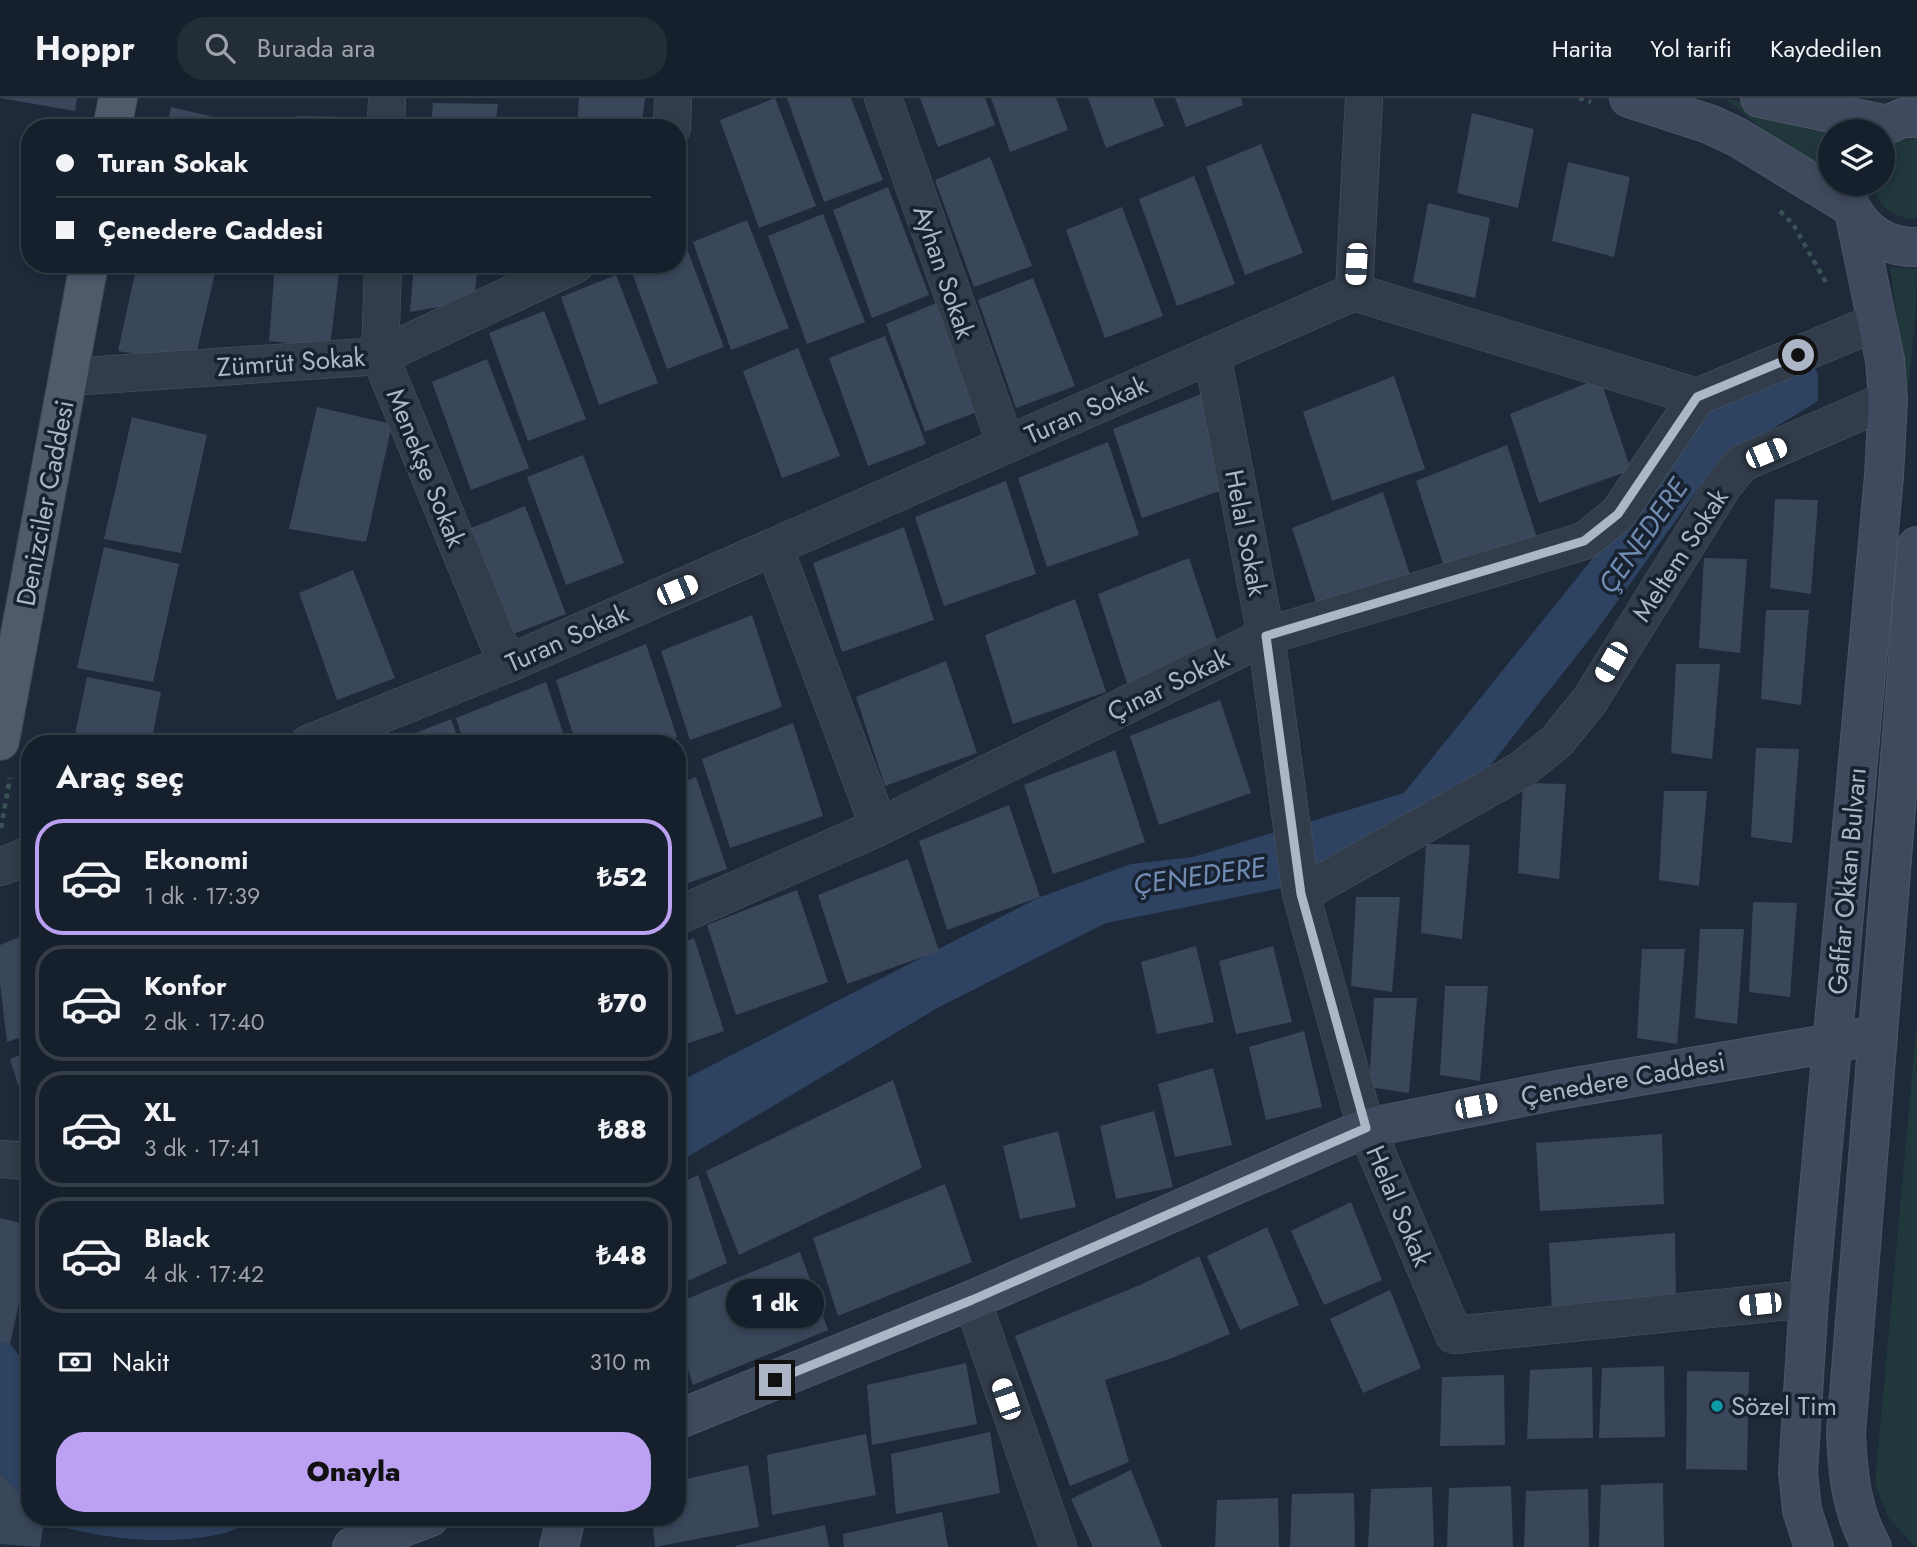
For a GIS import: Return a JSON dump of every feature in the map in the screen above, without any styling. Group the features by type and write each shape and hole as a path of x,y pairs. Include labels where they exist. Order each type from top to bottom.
{"main road":[{"path":"1629,98 1709,124 1737,137 1851,202 1868,232 1884,242 1903,248 1917,247"},
{"path":"1760,98 1865,119"},
{"name":"Gaffar Okkan Bulvarı","path":"1814,1547 1802,1510 1798,1472 1809,1299 1853,811 1900,475 1888,400 1885,360 1862,328 1851,202"},
{"name":"Denizciler Caddesi","path":"0,741 87,273"},
{"name":"Gaffar Okkan Bulvarı","path":"1869,1546 1848,1486 1846,1433 1878,1035 1907,803 1917,546"},
{"path":"1853,811 1907,803"},
{"name":"Çenedere Caddesi","path":"686,1416 972,1300 1366,1128 1558,1090 1878,1035"},
{"path":"352,1547 407,1526"},
{"path":"559,1547 564,1526"}],"street":[{"path":"386,119 387,98"},
{"path":"672,119 673,98"},
{"name":"Ayhan Sokak","path":"883,98 1006,445"},
{"path":"1364,98 1354,292 1697,397 1862,328"},
{"name":"Menekşe Sokak","path":"383,273 380,356 507,664"},
{"name":"Zümrüt Sokak","path":"69,377 380,356 557,273"},
{"name":"Turan Sokak","path":"331,735 507,664 1354,292"},
{"name":"Helal Sokak","path":"1212,354 1266,636 1301,894 1366,1128 1454,1335 1809,1299"},
{"name":"Çınar Sokak","path":"686,912 879,827 1266,636 1584,541 1618,514 1697,397"},
{"name":"Meltem Sokak","path":"1301,894 1521,770 1557,741 1590,700 1716,498 1742,463 1888,400"},
{"path":"774,547 879,827"},
{"path":"0,867 21,859"},
{"path":"0,1159 21,1160"},
{"path":"972,1300 1058,1547"}],"path":[{"path":"1579,98 1592,102"},
{"path":"1775,206 1793,224 1842,310 1862,328"}],"green space":[{"path":"1725,98 1787,114 1818,126 1818,177"},
{"path":"1917,138 1917,219 1893,213 1877,196 1895,196 1897,141"},
{"path":"1890,267 1917,269 1905,425 1901,348"},
{"path":"1917,1020 1915,1547 1888,1517 1875,1483"}],"water":[{"name":"ÇENEDERE","path":"1812,361 1818,375 1818,401 1717,463 1596,631 1482,776 1292,886 1106,923 941,1006 686,1158 686,1078 1040,897 1131,864 1193,857 1404,793 1622,522 1700,402"},
{"path":"0,1342 10,1344 21,1358 21,1496 0,1473"},
{"path":"59,1526 242,1526 225,1533 180,1540 111,1537"}],"building":[{"path":"0,98 77,98 75,111"},
{"path":"579,98 645,98 642,119 578,119"},
{"path":"775,98 816,206 759,228 720,120"},
{"path":"787,98 851,98 883,180 824,202"},
{"path":"920,98 985,98 995,125 938,147"},
{"path":"991,98 1056,98 1068,130 1010,152"},
{"path":"1088,98 1153,98 1164,126 1106,148"},
{"path":"1175,98 1241,98 1243,105 1186,127"},
{"path":"433,103 498,104 496,119 432,119"},
{"path":"171,107 222,119 169,119"},
{"path":"1472,113 1534,129 1518,208 1457,193"},
{"path":"296,116 361,117 361,119 296,119"},
{"path":"1261,144 1303,253 1245,275 1206,167"},
{"path":"990,157 1032,266 974,287 935,180"},
{"path":"1568,162 1630,177 1614,257 1552,241"},
{"path":"1194,176 1235,284 1177,306 1139,199"},
{"path":"888,187 929,295 872,318 833,210"},
{"path":"1428,203 1490,218 1475,298 1413,282"},
{"path":"1122,207 1163,316 1105,338 1066,230"},
{"path":"823,214 865,322 807,344 768,236"},
{"path":"747,220 789,328 731,350 693,242"},
{"path":"686,246 724,347 667,369 632,273 686,273"},
{"path":"135,273 215,273 194,364 118,351"},
{"path":"274,273 339,273 330,347 269,341"},
{"path":"413,273 477,273 474,301 410,312"},
{"path":"616,275 658,383 599,405 561,297"},
{"path":"1033,278 1075,386 1016,408 978,300"},
{"path":"941,301 982,410 925,432 886,324"},
{"path":"544,311 586,419 528,441 489,333"},
{"path":"885,336 926,444 868,466 829,358"},
{"path":"798,348 840,456 782,478 743,371"},
{"path":"487,359 529,468 471,490 432,382"},
{"path":"1394,376 1425,469 1332,501 1303,412"},
{"path":"1600,378 1631,470 1539,503 1510,414"},
{"path":"1204,393 1234,486 1142,518 1113,429"},
{"path":"317,407 392,424 366,542 289,529"},
{"path":"132,417 207,435 181,553 104,539"},
{"path":"1108,442 1139,535 1047,567 1018,478"},
{"path":"1507,445 1537,538 1445,570 1416,481"},
{"path":"583,455 624,563 566,585 527,477"},
{"path":"1006,481 1036,574 944,606 915,517"},
{"path":"1383,492 1413,584 1321,617 1292,528"},
{"path":"1775,499 1818,500 1811,594 1770,588"},
{"path":"525,506 566,614 508,636 469,529"},
{"path":"904,527 934,620 842,652 813,563"},
{"path":"104,547 179,564 153,682 77,668"},
{"path":"1189,558 1220,650 1127,683 1098,594"},
{"path":"1704,558 1747,559 1740,653 1699,648"},
{"path":"353,570 395,678 337,700 299,593"},
{"path":"1075,599 1106,692 1013,724 985,635"},
{"path":"1766,610 1809,610 1801,705 1761,699"},
{"path":"752,615 782,707 690,740 661,651"},
{"path":"646,644 676,735 573,735 556,680"},
{"path":"946,661 977,753 885,786 856,697"},
{"path":"1676,664 1720,664 1712,759 1671,753"},
{"path":"87,677 161,692 153,735 75,735"},
{"path":"546,682 564,735 461,735 456,718"},
{"path":"1220,700 1251,793 1159,825 1130,736"},
{"path":"451,719 457,735 411,735"},
{"path":"793,723 823,816 730,848 702,759"},
{"path":"1756,748 1799,749 1792,843 1751,837"},
{"path":"1115,750 1145,842 1053,874 1024,785"},
{"path":"696,777 727,869 686,884 686,781"},
{"path":"1523,783 1566,784 1559,879 1518,873"},
{"path":"1664,791 1707,791 1699,886 1659,880"},
{"path":"1009,805 1040,897 947,930 919,841"},
{"path":"1426,844 1470,845 1462,939 1421,933"},
{"path":"908,859 939,951 847,984 818,895"},
{"path":"797,890 828,982 736,1015 707,925"},
{"path":"1356,897 1400,897 1392,992 1351,986"},
{"path":"1753,902 1797,903 1790,997 1749,992"},
{"path":"1700,929 1744,929 1737,1024 1695,1018"},
{"path":"21,937 21,1037 7,1042 0,983 0,945"},
{"path":"694,938 724,1031 686,1044 686,941"},
{"path":"1196,946 1214,1022 1157,1034 1141,962"},
{"path":"1273,946 1292,1022 1236,1034 1219,961"},
{"path":"1642,949 1685,949 1677,1044 1637,1038"},
{"path":"1445,986 1488,986 1480,1081 1440,1075"},
{"path":"1374,998 1417,998 1409,1093 1369,1087"},
{"path":"1304,1031 1322,1107 1266,1120 1249,1047"},
{"path":"21,1055 21,1094 10,1059"},
{"path":"1213,1068 1232,1145 1175,1157 1158,1084"},
{"path":"893,1080 922,1168 739,1255 706,1171"},
{"path":"1154,1111 1173,1187 1116,1199 1100,1126"},
{"path":"1058,1131 1076,1207 1020,1219 1003,1146"},
{"path":"1662,1134 1664,1204 1540,1211 1536,1143"},
{"path":"698,1175 727,1263 686,1282 686,1181"},
{"path":"945,1184 972,1262 838,1316 813,1238"},
{"path":"1351,1202 1382,1280 1324,1305 1291,1231"},
{"path":"0,1218 21,1223 21,1294 10,1344 0,1342"},
{"path":"1267,1227 1299,1305 1240,1330 1207,1256"},
{"path":"1675,1233 1676,1304 1552,1311 1549,1243"},
{"path":"800,1252 828,1330 693,1385 686,1363 686,1299"},
{"path":"1199,1256 1230,1334 1172,1358 1105,1380 1129,1462 1070,1486 1015,1336 1140,1285"},
{"path":"1390,1290 1421,1368 1363,1393 1330,1319"},
{"path":"966,1363 977,1424 872,1445 867,1385"},
{"path":"1664,1366 1665,1437 1599,1438 1602,1368"},
{"path":"1592,1367 1593,1438 1527,1439 1530,1370"},
{"name":"Sözel Tim","path":"1687,1371 1749,1372 1747,1470 1686,1469"},
{"path":"1504,1375 1505,1445 1440,1446 1442,1377"},
{"path":"990,1432 1000,1493 896,1514 891,1454"},
{"path":"866,1434 876,1495 772,1515 767,1455"},
{"path":"748,1465 759,1527 655,1547 653,1526 686,1526 686,1479"},
{"path":"1131,1470 1162,1547 1093,1547 1071,1499"},
{"path":"0,1473 21,1496 21,1526 43,1526 40,1547 0,1544"},
{"path":"1663,1483 1664,1547 1599,1547 1601,1485"},
{"path":"1511,1486 1513,1547 1447,1547 1449,1488"},
{"path":"1432,1487 1434,1547 1368,1547 1371,1489"},
{"path":"1588,1489 1589,1547 1524,1547 1526,1491"},
{"path":"1354,1493 1355,1547 1290,1547 1292,1494"},
{"path":"1278,1498 1279,1547 1215,1547 1217,1500"},
{"path":"942,1512 948,1547 844,1547 843,1534"},
{"path":"825,1525 829,1547 735,1547 735,1546"}],"place":[{"name":"Sözel Tim","path":"1717,1406"}],"route":[{"path":"775,1380 972,1300 1366,1128 1301,894 1266,636 1584,541 1618,514 1697,397 1798,355"}]}
